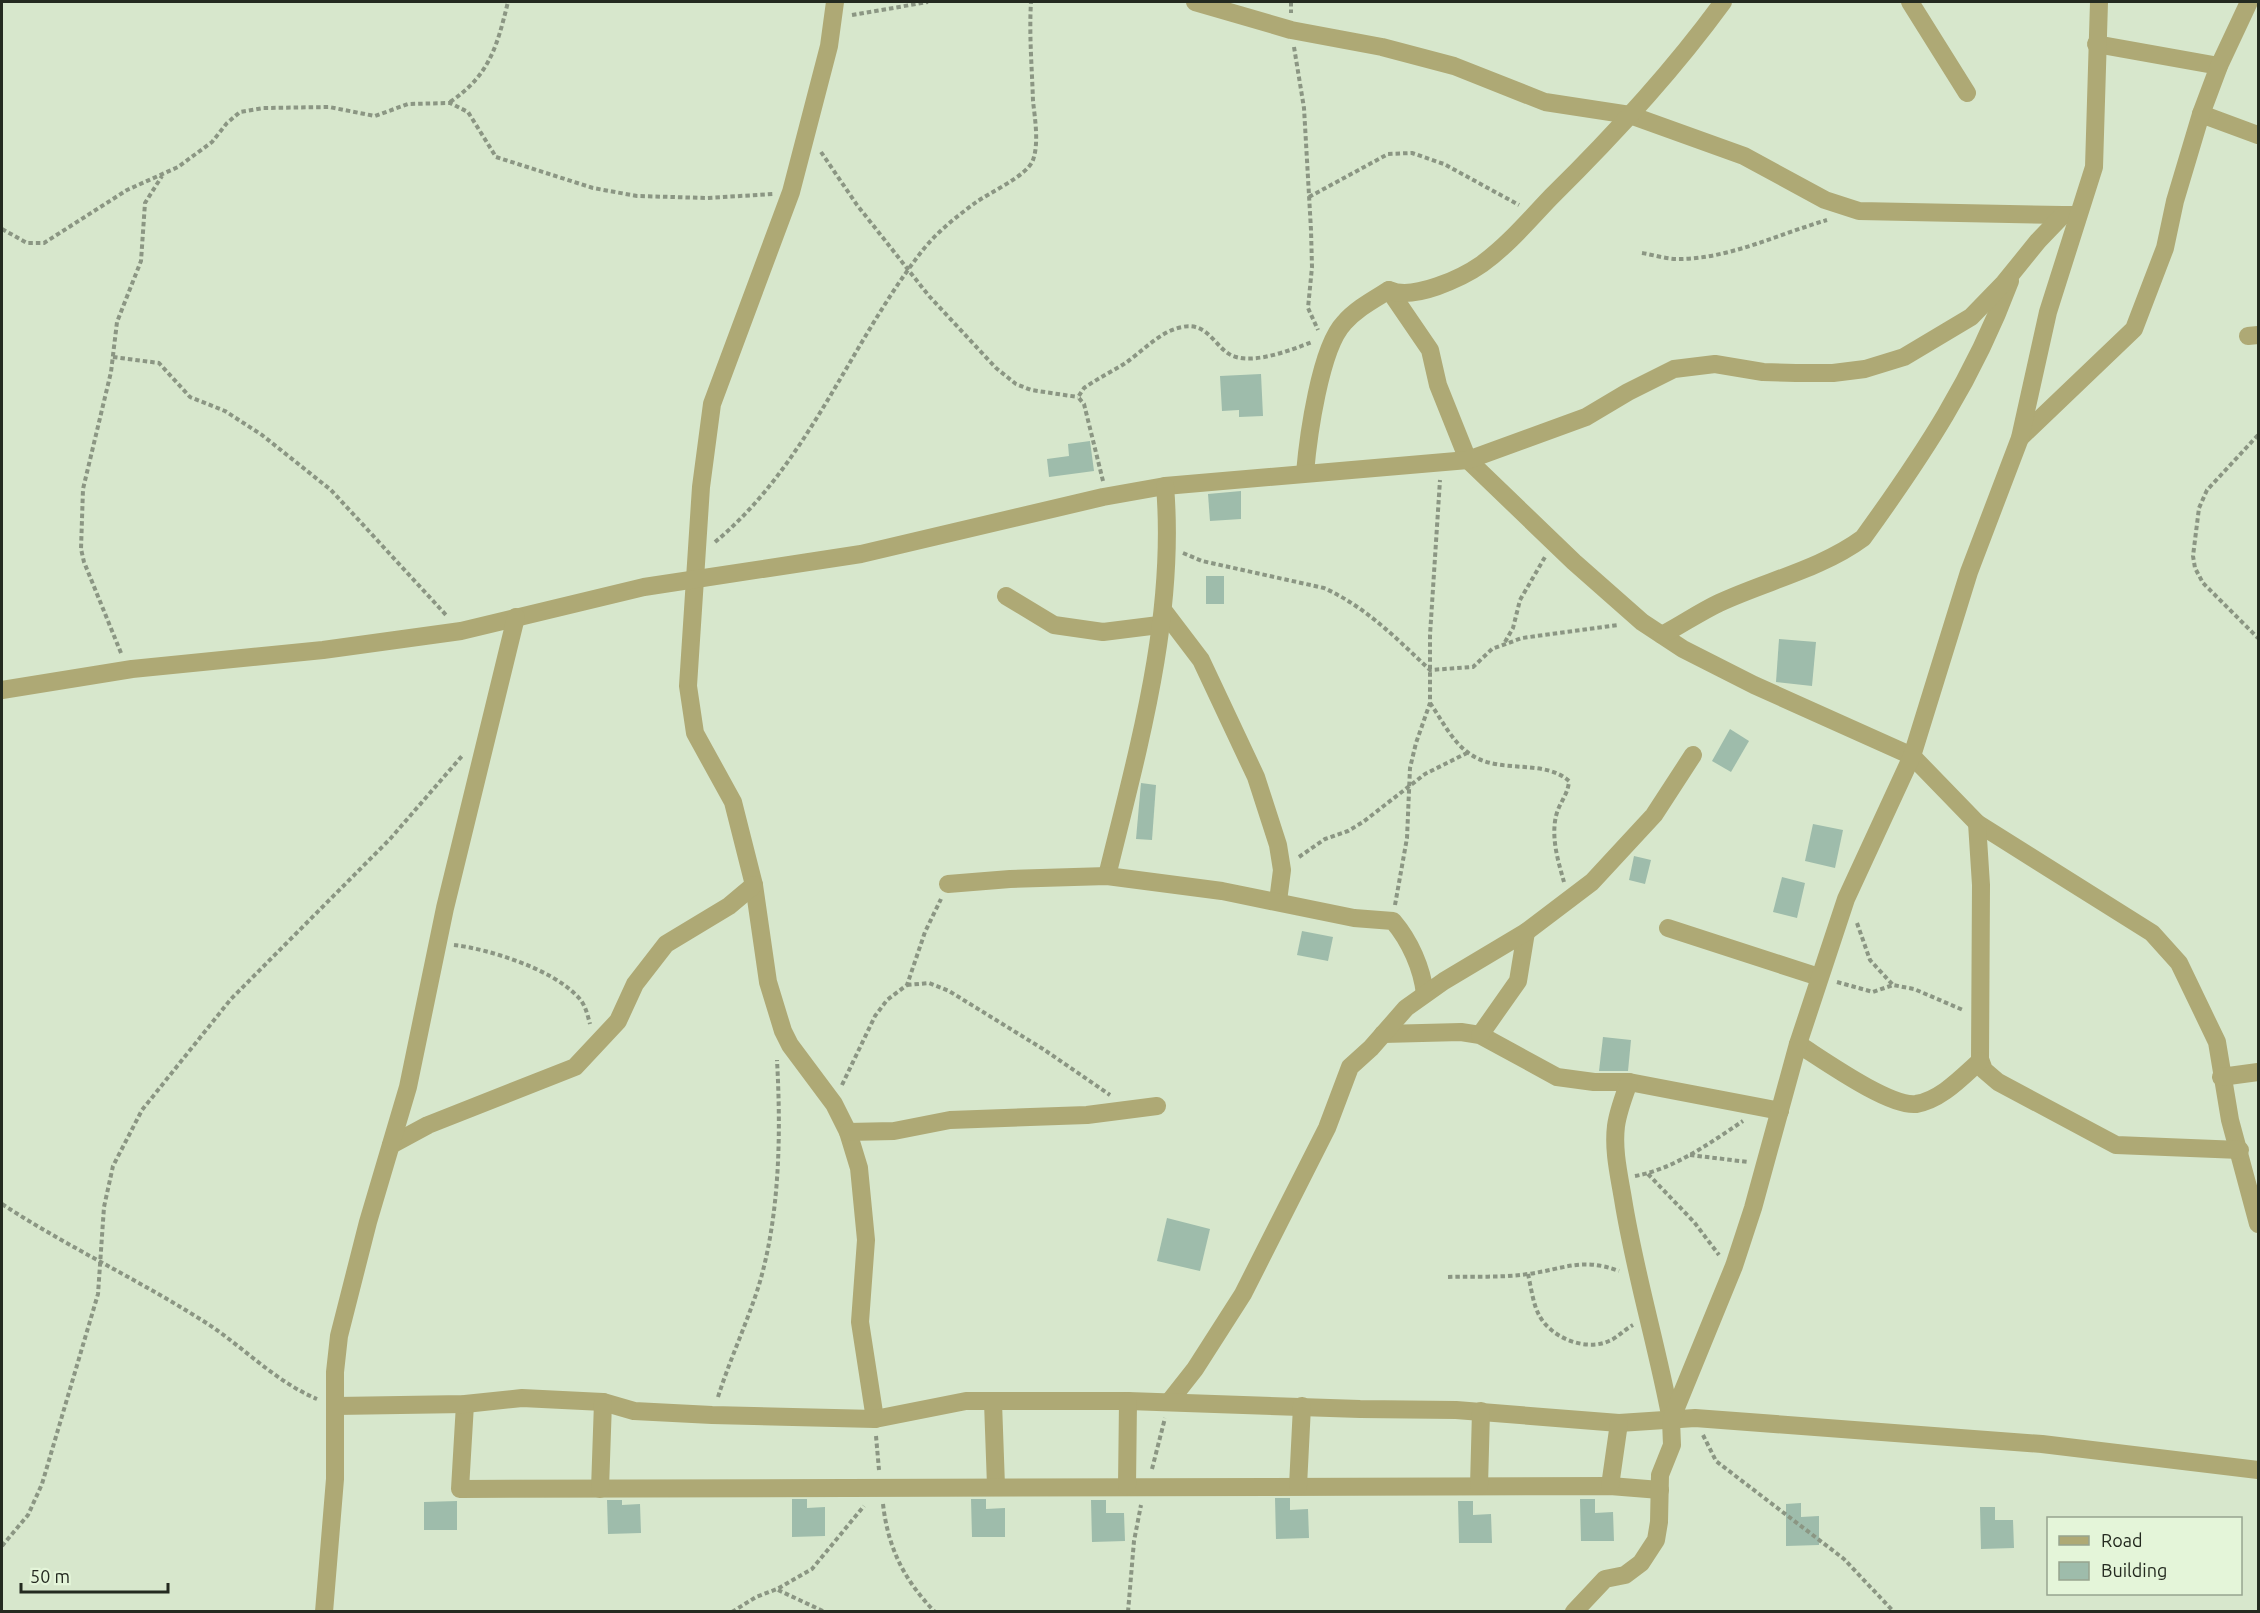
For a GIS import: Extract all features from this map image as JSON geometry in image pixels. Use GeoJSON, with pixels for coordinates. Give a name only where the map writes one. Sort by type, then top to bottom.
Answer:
{"type":"FeatureCollection","features":[{"type":"Feature","properties":{"kind":"street"},"geometry":{"type":"LineString","coordinates":[[1195,2],[1291,30],[1382,47],[1454,66],[1545,102],[1630,115],[1744,156],[1825,200],[1859,211],[2070,215]]}},
{"type":"Feature","properties":{"kind":"street"},"geometry":{"type":"LineString","coordinates":[[1389,291],[1396,294],[1457,280],[1505,246],[1630,115],[1688,49],[1723,2]]}},
{"type":"Feature","properties":{"kind":"street"},"geometry":{"type":"LineString","coordinates":[[1910,2],[1967,93]]}},
{"type":"Feature","properties":{"kind":"street"},"geometry":{"type":"LineString","coordinates":[[1671,1420],[1734,1266],[1765,1164],[1771,1109],[1798,1044],[1846,899],[1912,756],[1969,572],[2020,438],[2070,215],[2094,167],[2098,2]]}},
{"type":"Feature","properties":{"kind":"street"},"geometry":{"type":"LineString","coordinates":[[2020,438],[2134,329],[2165,248],[2175,201],[2201,114],[2219,66],[2249,2]]}},
{"type":"Feature","properties":{"kind":"street"},"geometry":{"type":"LineString","coordinates":[[834,10],[829,46],[791,192],[712,404],[704,453],[689,650],[690,711],[695,733],[733,802],[754,885],[768,982],[783,1031],[790,1045],[834,1104],[848,1132],[859,1168],[866,1240],[860,1322],[875,1419]]}},
{"type":"Feature","properties":{"kind":"street"},"geometry":{"type":"LineString","coordinates":[[2096,44],[2219,66]]}},
{"type":"Feature","properties":{"kind":"street"},"geometry":{"type":"LineString","coordinates":[[2201,114],[2259,135]]}},
{"type":"Feature","properties":{"kind":"street"},"geometry":{"type":"LineString","coordinates":[[2,690],[132,669],[323,650],[460,631],[644,587],[861,554],[1103,497],[1165,486],[1468,460],[1586,417],[1674,369],[1715,364],[1763,372],[1833,373],[1865,369],[1904,357],[1971,317],[2070,215]]}},
{"type":"Feature","properties":{"kind":"street"},"geometry":{"type":"LineString","coordinates":[[1662,635],[1718,603],[1825,559],[1849,548],[1863,538],[1935,436],[1996,319],[2013,272]]}},
{"type":"Feature","properties":{"kind":"street"},"geometry":{"type":"LineString","coordinates":[[1305,473],[1327,343],[1353,314],[1389,291]]}},
{"type":"Feature","properties":{"kind":"street"},"geometry":{"type":"LineString","coordinates":[[1389,291],[1430,350],[1438,385],[1468,460],[1549,539],[1642,622],[1754,685],[1912,756],[1977,823],[2152,933],[2179,963],[2217,1042],[2221,1077],[2230,1120],[2240,1149],[2259,1224]]}},
{"type":"Feature","properties":{"kind":"street"},"geometry":{"type":"LineString","coordinates":[[1107,876],[1142,731],[1161,617],[1169,547],[1165,486]]}},
{"type":"Feature","properties":{"kind":"street"},"geometry":{"type":"LineString","coordinates":[[1006,596],[1054,625],[1103,632],[1161,617]]}},
{"type":"Feature","properties":{"kind":"street"},"geometry":{"type":"LineString","coordinates":[[324,1611],[335,1479],[336,1372],[339,1336],[365,1232],[408,1087],[455,865],[516,617]]}},
{"type":"Feature","properties":{"kind":"street"},"geometry":{"type":"LineString","coordinates":[[1161,617],[1201,660],[1219,695],[1267,806],[1282,870],[1278,902]]}},
{"type":"Feature","properties":{"kind":"street"},"geometry":{"type":"LineString","coordinates":[[1169,1402],[1195,1369],[1243,1294],[1327,1128],[1350,1067],[1398,1016],[1425,994],[1526,932],[1592,882],[1635,839],[1654,815],[1693,754]]}},
{"type":"Feature","properties":{"kind":"street"},"geometry":{"type":"LineString","coordinates":[[1977,823],[1981,885],[1980,1061],[1989,1075],[2005,1087],[2116,1145],[2240,1149]]}},
{"type":"Feature","properties":{"kind":"street"},"geometry":{"type":"LineString","coordinates":[[948,884],[1010,879],[1107,876],[1198,888],[1346,916],[1393,921],[1408,944],[1423,975],[1425,994]]}},
{"type":"Feature","properties":{"kind":"street"},"geometry":{"type":"LineString","coordinates":[[391,1145],[428,1125],[556,1076],[576,1066],[618,1021],[635,984],[666,944],[721,911],[754,885]]}},
{"type":"Feature","properties":{"kind":"street"},"geometry":{"type":"LineString","coordinates":[[1668,928],[1819,977]]}},
{"type":"Feature","properties":{"kind":"street"},"geometry":{"type":"LineString","coordinates":[[1480,1035],[1518,981],[1526,932]]}},
{"type":"Feature","properties":{"kind":"street"},"geometry":{"type":"LineString","coordinates":[[1383,1034],[1461,1032],[1480,1035],[1557,1077],[1594,1082],[1629,1082],[1771,1109]]}},
{"type":"Feature","properties":{"kind":"street"},"geometry":{"type":"LineString","coordinates":[[1798,1044],[1890,1098],[1915,1104],[1942,1094],[1980,1061]]}},
{"type":"Feature","properties":{"kind":"street"},"geometry":{"type":"LineString","coordinates":[[2221,1077],[2259,1072]]}},
{"type":"Feature","properties":{"kind":"street"},"geometry":{"type":"LineString","coordinates":[[1574,1611],[1605,1579],[1625,1575],[1641,1563],[1656,1540],[1659,1522],[1660,1475],[1672,1445],[1671,1420],[1659,1357],[1646,1318],[1640,1279],[1631,1250],[1616,1150],[1616,1126],[1629,1082]]}},
{"type":"Feature","properties":{"kind":"street"},"geometry":{"type":"LineString","coordinates":[[848,1132],[894,1131],[950,1120],[1086,1115],[1157,1106]]}},
{"type":"Feature","properties":{"kind":"street"},"geometry":{"type":"LineString","coordinates":[[336,1407],[465,1404],[522,1398],[603,1402],[634,1411],[875,1419],[957,1403],[1128,1401],[1481,1411],[1619,1423],[1695,1418],[2042,1444],[2259,1470]]}},
{"type":"Feature","properties":{"kind":"street"},"geometry":{"type":"LineString","coordinates":[[1127,1486],[1128,1401]]}},
{"type":"Feature","properties":{"kind":"street"},"geometry":{"type":"LineString","coordinates":[[600,1489],[603,1402]]}},
{"type":"Feature","properties":{"kind":"street"},"geometry":{"type":"LineString","coordinates":[[993,1402],[996,1486]]}},
{"type":"Feature","properties":{"kind":"street"},"geometry":{"type":"LineString","coordinates":[[465,1404],[460,1489],[1148,1485],[1610,1486],[1659,1490]]}},
{"type":"Feature","properties":{"kind":"street"},"geometry":{"type":"LineString","coordinates":[[1298,1486],[1302,1406]]}},
{"type":"Feature","properties":{"kind":"street"},"geometry":{"type":"LineString","coordinates":[[1479,1486],[1481,1411]]}},
{"type":"Feature","properties":{"kind":"street"},"geometry":{"type":"LineString","coordinates":[[1610,1486],[1619,1423]]}},
{"type":"Feature","properties":{"kind":"path"},"geometry":{"type":"LineString","coordinates":[[450,103],[471,87],[481,75],[495,47],[508,2]]}},
{"type":"Feature","properties":{"kind":"path"},"geometry":{"type":"LineString","coordinates":[[834,10],[928,2]]}},
{"type":"Feature","properties":{"kind":"path"},"geometry":{"type":"LineString","coordinates":[[698,554],[731,529],[760,500],[835,389],[853,355],[908,269],[944,227],[1024,171],[1032,161],[1035,128],[1031,2]]}},
{"type":"Feature","properties":{"kind":"path"},"geometry":{"type":"LineString","coordinates":[[1078,397],[1084,388],[1158,338],[1182,327],[1204,331],[1228,353],[1242,358],[1327,343],[1308,308],[1312,267],[1304,108],[1291,30]]}},
{"type":"Feature","properties":{"kind":"path"},"geometry":{"type":"LineString","coordinates":[[2,229],[27,243],[44,243],[119,194],[163,175],[205,148],[233,116],[247,109],[329,107],[375,116],[408,104],[450,103],[468,112],[496,157],[593,188],[637,196],[707,198],[791,192]]}},
{"type":"Feature","properties":{"kind":"path"},"geometry":{"type":"LineString","coordinates":[[806,132],[929,296],[996,368],[1016,384],[1030,390],[1078,397],[1084,404],[1103,473],[1103,497]]}},
{"type":"Feature","properties":{"kind":"path"},"geometry":{"type":"LineString","coordinates":[[1309,197],[1388,154],[1412,153],[1444,164],[1536,212]]}},
{"type":"Feature","properties":{"kind":"path"},"geometry":{"type":"LineString","coordinates":[[132,669],[111,634],[81,549],[83,489],[113,357],[117,322],[141,261],[145,203],[163,175]]}},
{"type":"Feature","properties":{"kind":"path"},"geometry":{"type":"LineString","coordinates":[[1642,253],[1671,259],[1688,258],[1732,250],[1830,219]]}},
{"type":"Feature","properties":{"kind":"path"},"geometry":{"type":"LineString","coordinates":[[113,357],[159,363],[190,397],[225,411],[299,463],[353,512],[460,631]]}},
{"type":"Feature","properties":{"kind":"path"},"geometry":{"type":"LineString","coordinates":[[2259,435],[2207,490],[2199,508],[2193,556],[2203,583],[2259,638]]}},
{"type":"Feature","properties":{"kind":"path"},"geometry":{"type":"LineString","coordinates":[[1393,921],[1407,838],[1407,789],[1416,743],[1430,703],[1430,635],[1441,493],[1440,461]]}},
{"type":"Feature","properties":{"kind":"path"},"geometry":{"type":"LineString","coordinates":[[1505,642],[1513,628],[1520,600],[1545,557],[1549,539]]}},
{"type":"Feature","properties":{"kind":"path"},"geometry":{"type":"LineString","coordinates":[[1169,547],[1202,561],[1324,588],[1375,619],[1430,670],[1457,670],[1473,666],[1492,649],[1505,642],[1550,632],[1642,622]]}},
{"type":"Feature","properties":{"kind":"path"},"geometry":{"type":"LineString","coordinates":[[1430,703],[1451,736],[1467,753],[1480,760],[1505,767],[1549,769],[1559,772],[1569,781],[1569,792],[1556,815],[1555,848],[1568,900]]}},
{"type":"Feature","properties":{"kind":"path"},"geometry":{"type":"LineString","coordinates":[[2,1546],[28,1515],[42,1484],[98,1294],[104,1207],[113,1166],[142,1110],[231,999],[390,838],[467,750]]}},
{"type":"Feature","properties":{"kind":"path"},"geometry":{"type":"LineString","coordinates":[[1282,870],[1325,839],[1348,831],[1363,822],[1440,765],[1467,753]]}},
{"type":"Feature","properties":{"kind":"path"},"geometry":{"type":"LineString","coordinates":[[834,1104],[875,1016],[887,1000],[907,985],[926,932],[948,884]]}},
{"type":"Feature","properties":{"kind":"path"},"geometry":{"type":"LineString","coordinates":[[1846,899],[1863,935],[1870,960],[1893,985]]}},
{"type":"Feature","properties":{"kind":"path"},"geometry":{"type":"LineString","coordinates":[[439,943],[485,950],[562,984],[576,994],[585,1006],[591,1027],[591,1050]]}},
{"type":"Feature","properties":{"kind":"path"},"geometry":{"type":"LineString","coordinates":[[1819,977],[1873,992],[1893,985],[1914,989],[1938,1002],[1981,1015]]}},
{"type":"Feature","properties":{"kind":"path"},"geometry":{"type":"LineString","coordinates":[[907,985],[929,984],[949,991],[1043,1049],[1111,1095],[1137,1109]]}},
{"type":"Feature","properties":{"kind":"path"},"geometry":{"type":"LineString","coordinates":[[712,1415],[759,1286],[766,1254],[776,1183],[777,1052]]}},
{"type":"Feature","properties":{"kind":"path"},"geometry":{"type":"LineString","coordinates":[[1620,1178],[1648,1174],[1689,1155],[1771,1109]]}},
{"type":"Feature","properties":{"kind":"path"},"geometry":{"type":"LineString","coordinates":[[1689,1155],[1765,1164]]}},
{"type":"Feature","properties":{"kind":"path"},"geometry":{"type":"LineString","coordinates":[[1648,1174],[1694,1222],[1712,1248],[1734,1266]]}},
{"type":"Feature","properties":{"kind":"path"},"geometry":{"type":"LineString","coordinates":[[2,1204],[61,1242],[101,1262],[202,1320],[284,1381],[336,1407]]}},
{"type":"Feature","properties":{"kind":"path"},"geometry":{"type":"LineString","coordinates":[[1448,1277],[1528,1274],[1557,1266],[1592,1263],[1640,1279]]}},
{"type":"Feature","properties":{"kind":"path"},"geometry":{"type":"LineString","coordinates":[[1528,1274],[1539,1315],[1553,1334],[1578,1343],[1609,1342],[1646,1318]]}},
{"type":"Feature","properties":{"kind":"path"},"geometry":{"type":"LineString","coordinates":[[1128,1611],[1134,1541],[1169,1402]]}},
{"type":"Feature","properties":{"kind":"path"},"geometry":{"type":"LineString","coordinates":[[1695,1418],[1716,1461],[1844,1559],[1894,1611]]}},
{"type":"Feature","properties":{"kind":"path"},"geometry":{"type":"LineString","coordinates":[[875,1419],[880,1479]]}},
{"type":"Feature","properties":{"kind":"path"},"geometry":{"type":"LineString","coordinates":[[732,1611],[812,1569],[870,1500]]}},
{"type":"Feature","properties":{"kind":"path"},"geometry":{"type":"LineString","coordinates":[[882,1501],[886,1530],[900,1567],[907,1580],[934,1611]]}},
{"type":"Feature","properties":{"kind":"path"},"geometry":{"type":"LineString","coordinates":[[777,1589],[825,1611]]}},
{"type":"Feature","properties":{"kind":"building"},"geometry":{"type":"Polygon","coordinates":[[[1261,374],[1263,416],[1239,417],[1239,410],[1222,411],[1220,376],[1261,374]]]}},
{"type":"Feature","properties":{"kind":"building"},"geometry":{"type":"Polygon","coordinates":[[[1090,441],[1094,471],[1049,477],[1047,459],[1069,456],[1068,444],[1090,441]]]}},
{"type":"Feature","properties":{"kind":"building"},"geometry":{"type":"Polygon","coordinates":[[[1241,491],[1241,519],[1210,521],[1208,494],[1241,491]]]}},
{"type":"Feature","properties":{"kind":"building"},"geometry":{"type":"Polygon","coordinates":[[[1206,576],[1224,576],[1224,604],[1206,604],[1206,576]]]}},
{"type":"Feature","properties":{"kind":"building"},"geometry":{"type":"Polygon","coordinates":[[[1779,639],[1816,642],[1812,686],[1776,682],[1779,639]]]}},
{"type":"Feature","properties":{"kind":"building"},"geometry":{"type":"Polygon","coordinates":[[[1730,729],[1749,741],[1731,772],[1712,761],[1730,729]]]}},
{"type":"Feature","properties":{"kind":"building"},"geometry":{"type":"Polygon","coordinates":[[[1141,783],[1156,785],[1152,840],[1136,839],[1141,783]]]}},
{"type":"Feature","properties":{"kind":"building"},"geometry":{"type":"Polygon","coordinates":[[[1813,824],[1843,830],[1835,868],[1805,861],[1813,824]]]}},
{"type":"Feature","properties":{"kind":"building"},"geometry":{"type":"Polygon","coordinates":[[[1634,856],[1651,860],[1645,884],[1629,880],[1634,856]]]}},
{"type":"Feature","properties":{"kind":"building"},"geometry":{"type":"Polygon","coordinates":[[[1782,877],[1805,883],[1797,918],[1773,912],[1782,877]]]}},
{"type":"Feature","properties":{"kind":"building"},"geometry":{"type":"Polygon","coordinates":[[[1302,931],[1333,937],[1328,961],[1297,955],[1302,931]]]}},
{"type":"Feature","properties":{"kind":"building"},"geometry":{"type":"Polygon","coordinates":[[[1603,1037],[1631,1040],[1628,1071],[1599,1071],[1603,1037]]]}},
{"type":"Feature","properties":{"kind":"building"},"geometry":{"type":"Polygon","coordinates":[[[1167,1218],[1210,1229],[1200,1271],[1157,1261],[1167,1218]]]}},
{"type":"Feature","properties":{"kind":"building"},"geometry":{"type":"Polygon","coordinates":[[[1275,1498],[1290,1498],[1290,1510],[1308,1509],[1309,1538],[1276,1539],[1275,1498]]]}},
{"type":"Feature","properties":{"kind":"building"},"geometry":{"type":"Polygon","coordinates":[[[792,1499],[807,1499],[807,1508],[825,1507],[825,1536],[792,1537],[792,1499]]]}},
{"type":"Feature","properties":{"kind":"building"},"geometry":{"type":"Polygon","coordinates":[[[971,1499],[986,1499],[986,1509],[1005,1508],[1005,1537],[972,1537],[971,1499]]]}},
{"type":"Feature","properties":{"kind":"building"},"geometry":{"type":"Polygon","coordinates":[[[1580,1499],[1595,1499],[1595,1513],[1613,1512],[1614,1541],[1581,1541],[1580,1499]]]}},
{"type":"Feature","properties":{"kind":"building"},"geometry":{"type":"Polygon","coordinates":[[[607,1500],[622,1500],[622,1505],[640,1504],[641,1533],[608,1534],[607,1500]]]}},
{"type":"Feature","properties":{"kind":"building"},"geometry":{"type":"Polygon","coordinates":[[[1091,1500],[1106,1500],[1106,1513],[1124,1513],[1125,1541],[1092,1542],[1091,1500]]]}},
{"type":"Feature","properties":{"kind":"building"},"geometry":{"type":"Polygon","coordinates":[[[457,1501],[457,1530],[424,1530],[424,1502],[457,1501]]]}},
{"type":"Feature","properties":{"kind":"building"},"geometry":{"type":"Polygon","coordinates":[[[1458,1501],[1473,1501],[1473,1515],[1491,1514],[1492,1543],[1459,1543],[1458,1501]]]}},
{"type":"Feature","properties":{"kind":"building"},"geometry":{"type":"Polygon","coordinates":[[[1801,1503],[1801,1517],[1819,1516],[1819,1545],[1786,1546],[1786,1504],[1801,1503]]]}},
{"type":"Feature","properties":{"kind":"building"},"geometry":{"type":"Polygon","coordinates":[[[1980,1507],[1995,1507],[1995,1520],[2013,1520],[2014,1548],[1981,1549],[1980,1507]]]}}]}
